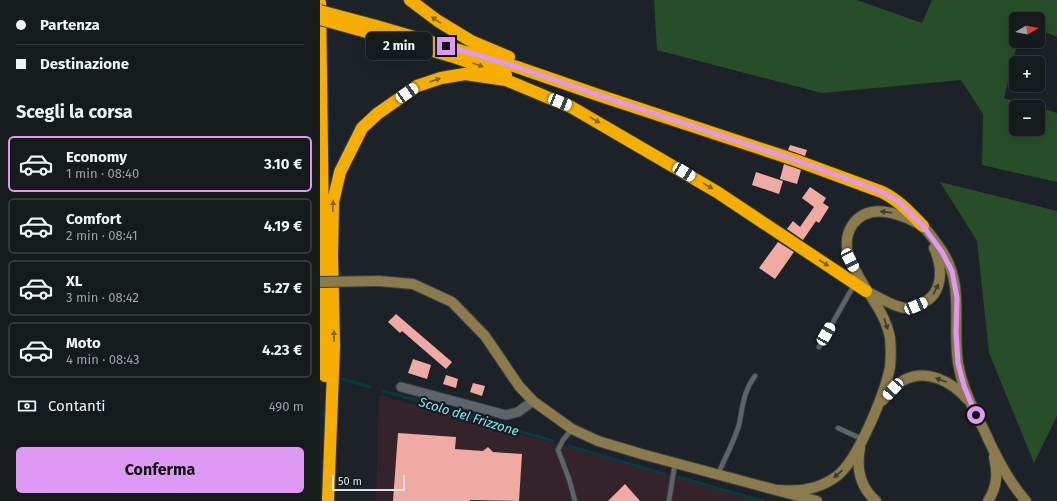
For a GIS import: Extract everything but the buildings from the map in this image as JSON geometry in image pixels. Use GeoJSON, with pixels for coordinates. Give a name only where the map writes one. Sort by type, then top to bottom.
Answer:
{"type":"FeatureCollection","features":[{"type":"Feature","properties":{"kind":"highway"},"geometry":{"type":"LineString","coordinates":[[410,0],[438,22],[471,41],[598,95]]}},
{"type":"Feature","properties":{"kind":"highway"},"geometry":{"type":"LineString","coordinates":[[320,3],[327,501]]}},
{"type":"Feature","properties":{"kind":"highway"},"geometry":{"type":"LineString","coordinates":[[320,11],[522,81],[573,108],[717,192],[866,291]]}},
{"type":"Feature","properties":{"kind":"highway"},"geometry":{"type":"LineString","coordinates":[[320,20],[375,30],[495,60],[795,160],[882,192],[898,201],[925,229]]}},
{"type":"Feature","properties":{"kind":"highway"},"geometry":{"type":"LineString","coordinates":[[327,501],[334,346],[332,255],[333,202],[340,172],[362,128],[377,114],[417,86],[441,78],[465,74],[506,80],[573,108]]}},
{"type":"Feature","properties":{"kind":"main road"},"geometry":{"type":"LineString","coordinates":[[779,490],[801,491],[827,482],[837,476],[862,441],[878,405],[890,368],[890,340],[882,314],[866,291],[850,260],[847,246],[850,230],[857,220],[862,215],[879,211],[896,214],[925,229],[942,252],[952,271],[957,298],[956,337],[960,375],[971,404],[992,448],[1011,481],[1026,501]]}},
{"type":"Feature","properties":{"kind":"main road"},"geometry":{"type":"LineString","coordinates":[[866,291],[889,303],[905,308],[926,302],[931,297],[939,284],[941,270],[938,255],[925,229]]}},
{"type":"Feature","properties":{"kind":"main road"},"geometry":{"type":"LineString","coordinates":[[320,282],[379,281],[413,284],[452,302],[485,336],[519,386],[533,401],[572,428],[598,441],[817,501]]}},
{"type":"Feature","properties":{"kind":"main road"},"geometry":{"type":"LineString","coordinates":[[878,405],[899,384],[909,378],[920,376],[937,378],[947,382],[960,392],[971,404]]}},
{"type":"Feature","properties":{"kind":"main road"},"geometry":{"type":"LineString","coordinates":[[862,441],[858,461],[860,479],[866,491],[876,501]]}},
{"type":"Feature","properties":{"kind":"main road"},"geometry":{"type":"LineString","coordinates":[[988,501],[996,482],[997,469],[992,448]]}},
{"type":"Feature","properties":{"kind":"street"},"geometry":{"type":"LineString","coordinates":[[401,387],[506,414],[518,412],[533,401]]}},
{"type":"Feature","properties":{"kind":"lane"},"geometry":{"type":"LineString","coordinates":[[819,347],[855,283]]}},
{"type":"Feature","properties":{"kind":"lane"},"geometry":{"type":"LineString","coordinates":[[718,474],[738,426],[743,399],[748,384],[755,376]]}},
{"type":"Feature","properties":{"kind":"lane"},"geometry":{"type":"LineString","coordinates":[[572,428],[558,450],[569,479],[575,501]]}},
{"type":"Feature","properties":{"kind":"lane"},"geometry":{"type":"LineString","coordinates":[[838,428],[862,441]]}},
{"type":"Feature","properties":{"kind":"lane"},"geometry":{"type":"LineString","coordinates":[[669,501],[675,463]]}},
{"type":"Feature","properties":{"kind":"shaded area"},"geometry":{"type":"Polygon","coordinates":[[[379,395],[763,501],[376,501],[379,395]]]}},
{"type":"Feature","properties":{"kind":"green space"},"geometry":{"type":"Polygon","coordinates":[[[654,0],[857,0],[922,23],[932,0],[1057,0],[1057,37],[1045,32],[1045,12],[1009,12],[1009,48],[1016,48],[1014,56],[1009,56],[1009,78],[1004,98],[1011,100],[1009,100],[1009,136],[1045,136],[1045,109],[1057,113],[1057,182],[982,165],[983,114],[961,80],[822,93],[657,50],[654,0]]]}},
{"type":"Feature","properties":{"kind":"green space"},"geometry":{"type":"Polygon","coordinates":[[[940,182],[1057,211],[1057,416],[1034,463],[989,353],[977,241],[940,182]]]}},
{"type":"Feature","properties":{"kind":"waterway"},"geometry":{"type":"LineString","coordinates":[[343,379],[370,387]]}},
{"type":"Feature","properties":{"kind":"waterway","name":"Scolo del Frizzone"},"geometry":{"type":"LineString","coordinates":[[384,391],[553,441]]}},
{"type":"Feature","properties":{"kind":"waterway","name":"Scolo del Frizzone"},"geometry":{"type":"LineString","coordinates":[[569,446],[665,474]]}},
{"type":"Feature","properties":{"kind":"waterway","name":"Scolo del Frizzone"},"geometry":{"type":"LineString","coordinates":[[678,477],[763,501]]}},
{"type":"Feature","properties":{"kind":"route"},"geometry":{"type":"LineString","coordinates":[[446,46],[517,67],[795,160],[882,192],[898,201],[923,226],[948,261],[952,271],[957,298],[956,342],[960,375],[976,415]]}}]}
